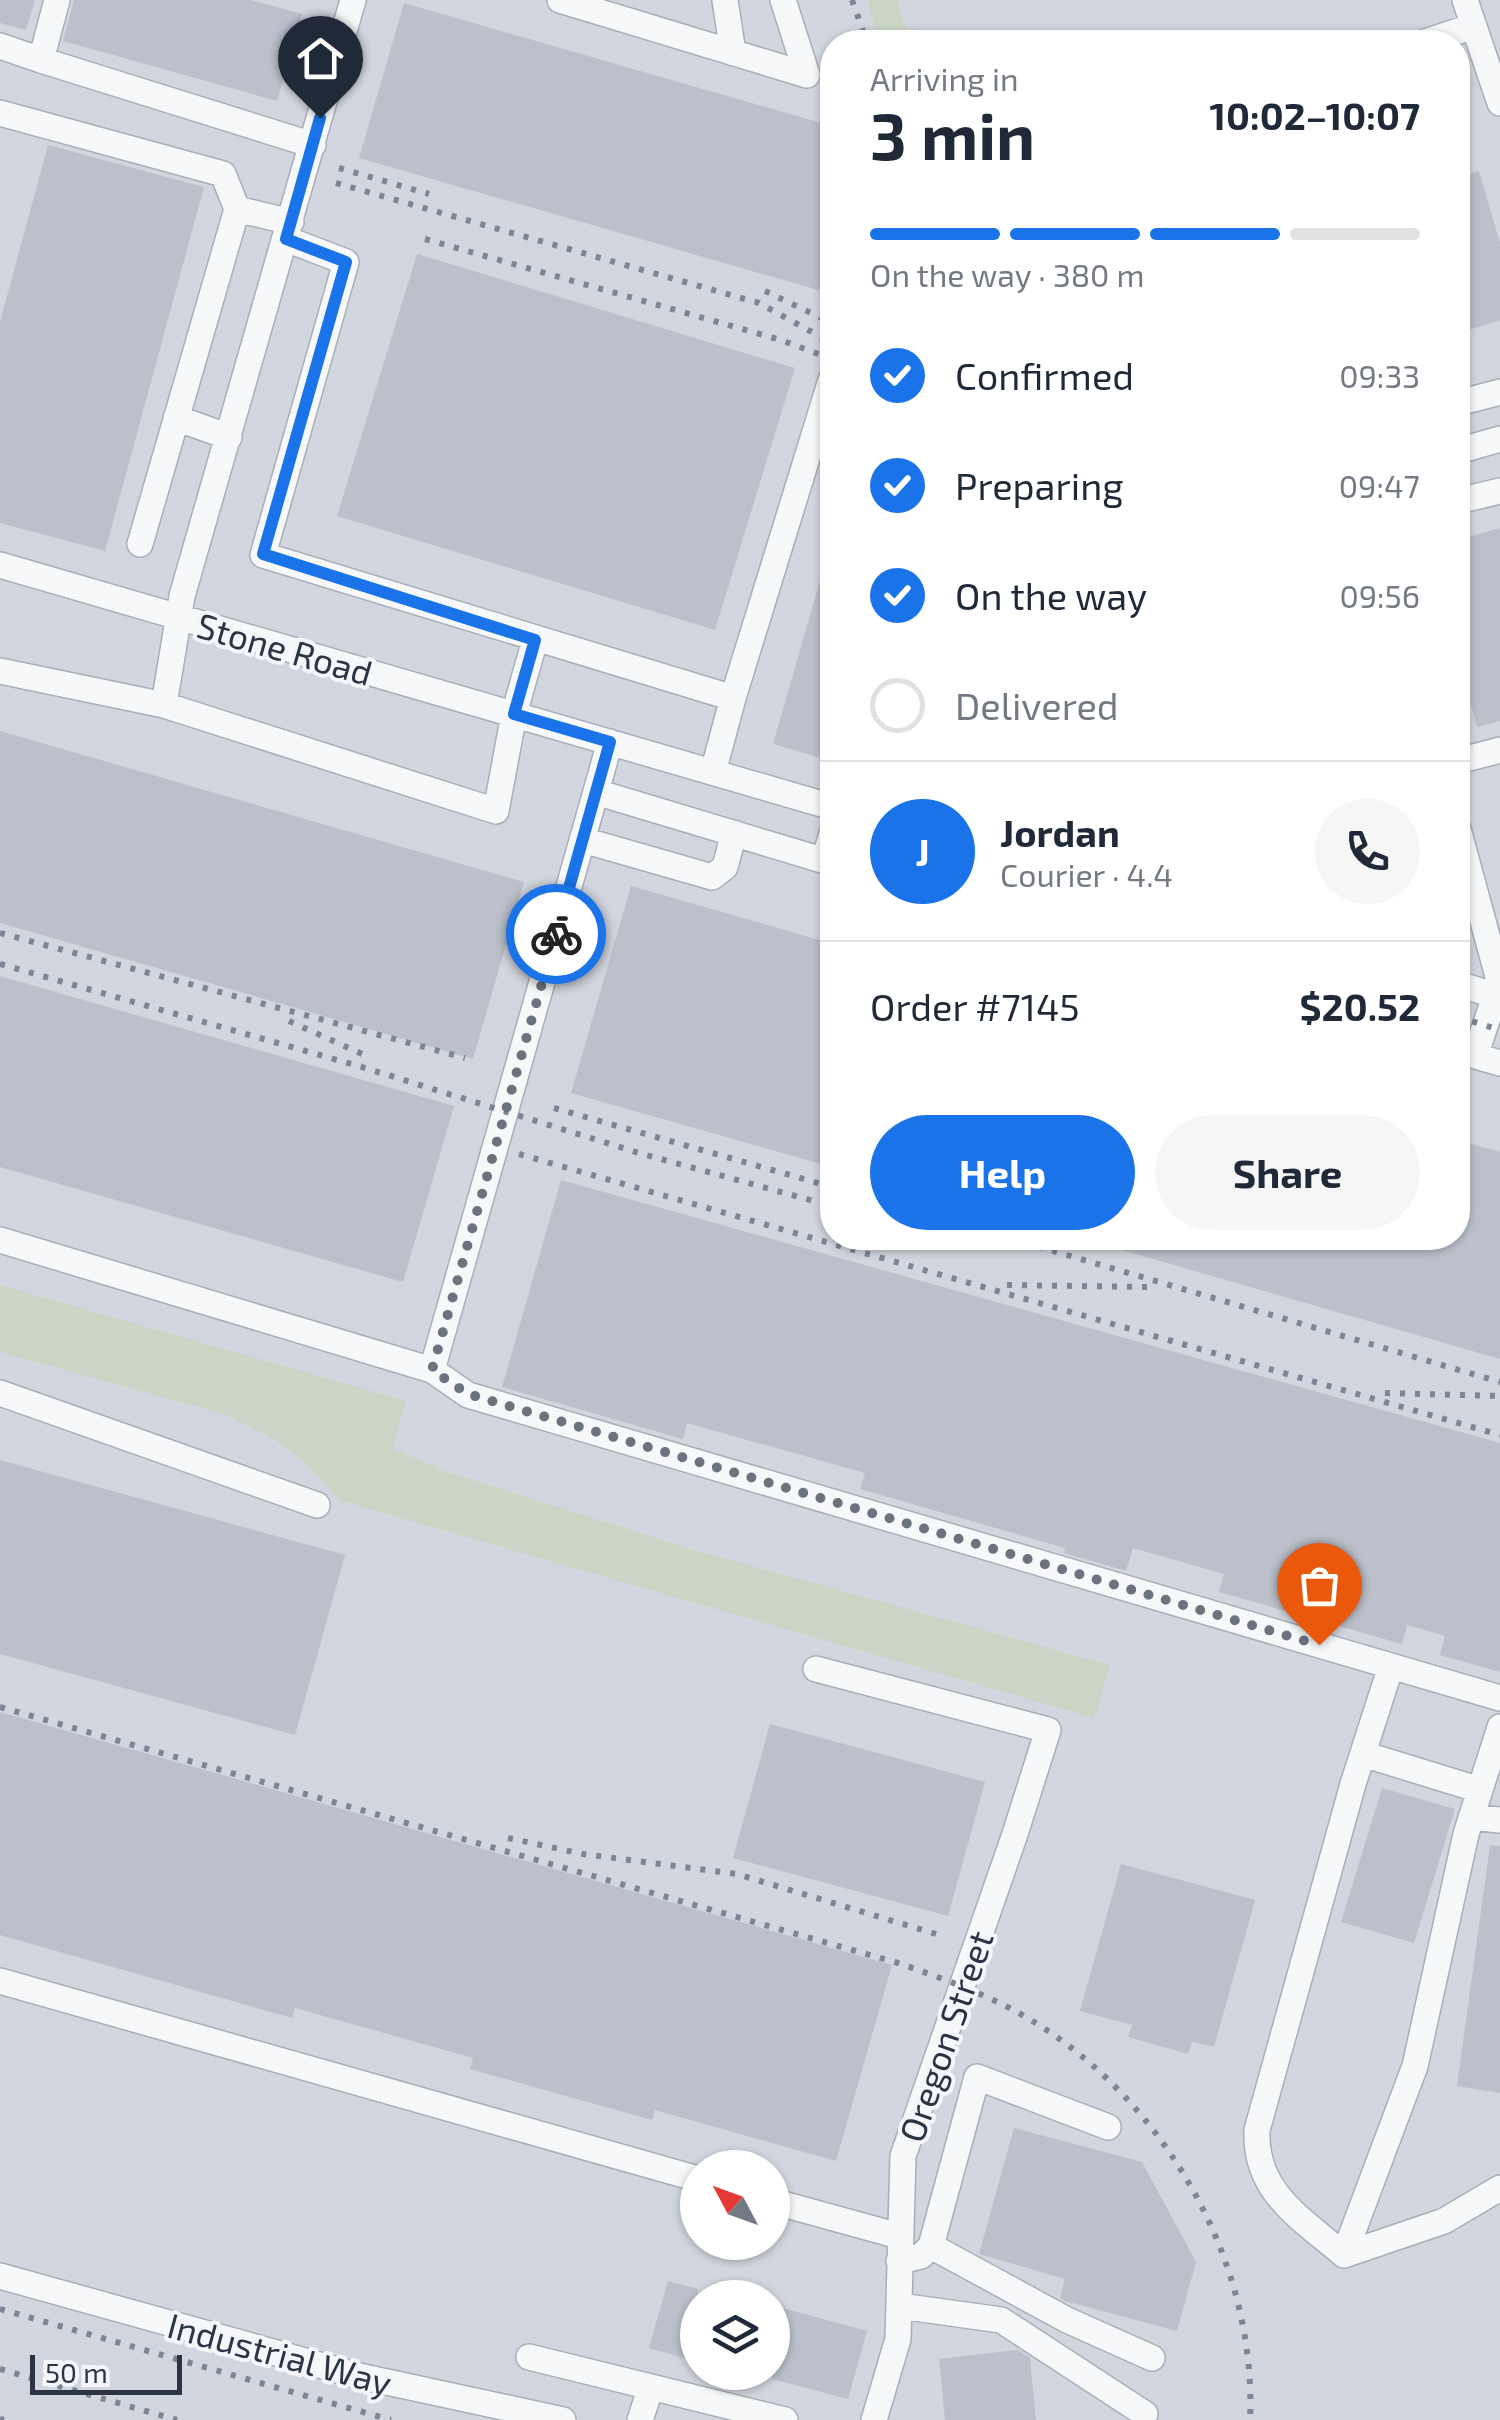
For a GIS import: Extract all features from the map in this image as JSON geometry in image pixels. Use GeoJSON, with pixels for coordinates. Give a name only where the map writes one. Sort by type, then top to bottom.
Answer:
{"type":"FeatureCollection","features":[{"type":"Feature","properties":{"kind":"street"},"geometry":{"type":"LineString","coordinates":[[41,60],[57,0]]}},
{"type":"Feature","properties":{"kind":"street","name":"Stone Road"},"geometry":{"type":"LineString","coordinates":[[353,0],[182,596],[181,618],[820,803]]}},
{"type":"Feature","properties":{"kind":"street"},"geometry":{"type":"LineString","coordinates":[[560,0],[806,76],[784,0]]}},
{"type":"Feature","properties":{"kind":"street"},"geometry":{"type":"LineString","coordinates":[[725,0],[732,52]]}},
{"type":"Feature","properties":{"kind":"street"},"geometry":{"type":"LineString","coordinates":[[1465,0],[1500,103]]}},
{"type":"Feature","properties":{"kind":"street"},"geometry":{"type":"LineString","coordinates":[[1462,30],[1474,26]]}},
{"type":"Feature","properties":{"kind":"street"},"geometry":{"type":"LineString","coordinates":[[0,46],[313,145]]}},
{"type":"Feature","properties":{"kind":"street"},"geometry":{"type":"LineString","coordinates":[[0,113],[223,174],[237,209],[140,544]]}},
{"type":"Feature","properties":{"kind":"street"},"geometry":{"type":"LineString","coordinates":[[237,209],[288,230],[346,262],[263,554],[732,698]]}},
{"type":"Feature","properties":{"kind":"street"},"geometry":{"type":"LineString","coordinates":[[1470,400],[1500,392]]}},
{"type":"Feature","properties":{"kind":"street"},"geometry":{"type":"LineString","coordinates":[[713,772],[732,698],[820,415]]}},
{"type":"Feature","properties":{"kind":"street"},"geometry":{"type":"LineString","coordinates":[[176,418],[229,436]]}},
{"type":"Feature","properties":{"kind":"street"},"geometry":{"type":"LineString","coordinates":[[1470,447],[1500,439]]}},
{"type":"Feature","properties":{"kind":"street"},"geometry":{"type":"LineString","coordinates":[[1470,498],[1500,491]]}},
{"type":"Feature","properties":{"kind":"street"},"geometry":{"type":"LineString","coordinates":[[0,565],[181,618],[164,706]]}},
{"type":"Feature","properties":{"kind":"street"},"geometry":{"type":"LineString","coordinates":[[0,671],[164,706],[496,811],[514,714],[535,640]]}},
{"type":"Feature","properties":{"kind":"street"},"geometry":{"type":"LineString","coordinates":[[440,1377],[610,742]]}},
{"type":"Feature","properties":{"kind":"street"},"geometry":{"type":"LineString","coordinates":[[1470,758],[1500,750]]}},
{"type":"Feature","properties":{"kind":"street"},"geometry":{"type":"LineString","coordinates":[[596,792],[820,860]]}},
{"type":"Feature","properties":{"kind":"street"},"geometry":{"type":"LineString","coordinates":[[583,840],[712,878],[725,866],[734,833]]}},
{"type":"Feature","properties":{"kind":"street"},"geometry":{"type":"LineString","coordinates":[[1470,877],[1498,992],[1478,1057]]}},
{"type":"Feature","properties":{"kind":"street"},"geometry":{"type":"LineString","coordinates":[[1470,986],[1498,992]]}},
{"type":"Feature","properties":{"kind":"street"},"geometry":{"type":"LineString","coordinates":[[0,1240],[440,1377],[468,1394],[1500,1698]]}},
{"type":"Feature","properties":{"kind":"street"},"geometry":{"type":"LineString","coordinates":[[0,1393],[316,1505]]}},
{"type":"Feature","properties":{"kind":"street"},"geometry":{"type":"LineString","coordinates":[[1344,2255],[1273,2190],[1261,2170],[1257,2141],[1263,2106],[1391,1666]]}},
{"type":"Feature","properties":{"kind":"street","name":"Oregon Street"},"geometry":{"type":"LineString","coordinates":[[816,1669],[1048,1730],[903,2156],[900,2306],[894,2352],[874,2420]]}},
{"type":"Feature","properties":{"kind":"street"},"geometry":{"type":"LineString","coordinates":[[1344,2255],[1415,2066],[1471,1817],[1500,1726]]}},
{"type":"Feature","properties":{"kind":"street"},"geometry":{"type":"LineString","coordinates":[[1363,1754],[1480,1790]]}},
{"type":"Feature","properties":{"kind":"street"},"geometry":{"type":"LineString","coordinates":[[1471,1817],[1500,1820]]}},
{"type":"Feature","properties":{"kind":"street"},"geometry":{"type":"LineString","coordinates":[[0,1981],[680,2174]]}},
{"type":"Feature","properties":{"kind":"street"},"geometry":{"type":"LineString","coordinates":[[934,2065],[1108,2127]]}},
{"type":"Feature","properties":{"kind":"street"},"geometry":{"type":"LineString","coordinates":[[790,2207],[920,2256],[931,2246],[977,2078]]}},
{"type":"Feature","properties":{"kind":"street"},"geometry":{"type":"LineString","coordinates":[[1344,2255],[1444,2221],[1500,2188]]}},
{"type":"Feature","properties":{"kind":"street"},"geometry":{"type":"LineString","coordinates":[[931,2246],[1067,2320],[1152,2358]]}},
{"type":"Feature","properties":{"kind":"street","name":"Industrial Way"},"geometry":{"type":"LineString","coordinates":[[0,2276],[359,2376],[563,2420]]}},
{"type":"Feature","properties":{"kind":"street"},"geometry":{"type":"LineString","coordinates":[[900,2306],[1002,2320],[1145,2414]]}},
{"type":"Feature","properties":{"kind":"street"},"geometry":{"type":"LineString","coordinates":[[529,2358],[784,2420]]}},
{"type":"Feature","properties":{"kind":"street"},"geometry":{"type":"LineString","coordinates":[[640,2420],[651,2387]]}},
{"type":"Feature","properties":{"kind":"shaded area"},"geometry":{"type":"Polygon","coordinates":[[[0,0],[1500,0],[1500,2420],[0,2420],[0,0]]]}},
{"type":"Feature","properties":{"kind":"green space"},"geometry":{"type":"Polygon","coordinates":[[[868,0],[897,0],[906,30],[876,30],[868,0]]]}},
{"type":"Feature","properties":{"kind":"green space"},"geometry":{"type":"Polygon","coordinates":[[[0,1285],[406,1401],[392,1448],[444,1471],[694,1550],[1110,1665],[1094,1718],[342,1501],[300,1458],[276,1440],[227,1415],[0,1352],[0,1285]]]}},
{"type":"Feature","properties":{"kind":"building"},"geometry":{"type":"Polygon","coordinates":[[[0,0],[35,0],[26,30],[0,23],[0,0]]]}},
{"type":"Feature","properties":{"kind":"building"},"geometry":{"type":"Polygon","coordinates":[[[74,0],[251,0],[302,14],[277,101],[63,41],[74,0]]]}},
{"type":"Feature","properties":{"kind":"building"},"geometry":{"type":"Polygon","coordinates":[[[404,3],[820,123],[820,291],[359,158],[404,3]]]}},
{"type":"Feature","properties":{"kind":"building"},"geometry":{"type":"Polygon","coordinates":[[[48,145],[204,187],[105,551],[0,523],[0,322],[48,145]]]}},
{"type":"Feature","properties":{"kind":"building"},"geometry":{"type":"Polygon","coordinates":[[[1479,171],[1500,243],[1500,320],[1470,329],[1470,174],[1479,171]]]}},
{"type":"Feature","properties":{"kind":"building"},"geometry":{"type":"Polygon","coordinates":[[[417,254],[795,368],[715,630],[337,516],[417,254]]]}},
{"type":"Feature","properties":{"kind":"building"},"geometry":{"type":"Polygon","coordinates":[[[1500,528],[1500,721],[1477,727],[1470,701],[1470,537],[1500,528]]]}},
{"type":"Feature","properties":{"kind":"building"},"geometry":{"type":"Polygon","coordinates":[[[820,581],[820,758],[773,744],[820,581]]]}},
{"type":"Feature","properties":{"kind":"building"},"geometry":{"type":"Polygon","coordinates":[[[0,731],[524,882],[473,1059],[0,923],[0,731]]]}},
{"type":"Feature","properties":{"kind":"building"},"geometry":{"type":"Polygon","coordinates":[[[631,886],[820,940],[820,1164],[571,1093],[631,886]]]}},
{"type":"Feature","properties":{"kind":"building"},"geometry":{"type":"Polygon","coordinates":[[[0,976],[454,1106],[403,1282],[0,1167],[0,976]]]}},
{"type":"Feature","properties":{"kind":"building"},"geometry":{"type":"Polygon","coordinates":[[[1470,1143],[1500,1152],[1500,1359],[1122,1250],[1470,1250],[1470,1143]]]}},
{"type":"Feature","properties":{"kind":"building"},"geometry":{"type":"Polygon","coordinates":[[[561,1180],[1500,1443],[1500,1672],[1440,1655],[1445,1636],[1407,1625],[1402,1644],[1219,1592],[1224,1574],[1133,1548],[1126,1571],[1064,1553],[1065,1548],[860,1489],[865,1473],[687,1423],[683,1439],[502,1387],[561,1180]]]}},
{"type":"Feature","properties":{"kind":"building"},"geometry":{"type":"Polygon","coordinates":[[[0,1460],[345,1555],[295,1735],[0,1654],[0,1460]]]}},
{"type":"Feature","properties":{"kind":"building"},"geometry":{"type":"Polygon","coordinates":[[[0,1712],[892,1965],[836,2161],[655,2110],[652,2120],[470,2069],[473,2058],[295,2008],[292,2018],[0,1935],[0,1712]]]}},
{"type":"Feature","properties":{"kind":"building"},"geometry":{"type":"Polygon","coordinates":[[[770,1724],[985,1782],[948,1916],[733,1858],[770,1724]]]}},
{"type":"Feature","properties":{"kind":"building"},"geometry":{"type":"Polygon","coordinates":[[[1382,1788],[1455,1809],[1414,1943],[1341,1922],[1382,1788]]]}},
{"type":"Feature","properties":{"kind":"building"},"geometry":{"type":"Polygon","coordinates":[[[1490,1845],[1500,1846],[1500,2093],[1457,2086],[1490,1845]]]}},
{"type":"Feature","properties":{"kind":"building"},"geometry":{"type":"Polygon","coordinates":[[[1121,1864],[1255,1900],[1214,2047],[1192,2042],[1188,2054],[1128,2037],[1132,2025],[1080,2011],[1121,1864]]]}},
{"type":"Feature","properties":{"kind":"building"},"geometry":{"type":"Polygon","coordinates":[[[1014,2128],[1142,2162],[1196,2262],[1177,2331],[1065,2301],[1060,2298],[1065,2279],[979,2254],[1014,2128]]]}},
{"type":"Feature","properties":{"kind":"building"},"geometry":{"type":"Polygon","coordinates":[[[668,2281],[680,2284],[680,2357],[649,2348],[668,2281]]]}},
{"type":"Feature","properties":{"kind":"building"},"geometry":{"type":"Polygon","coordinates":[[[790,2310],[867,2331],[848,2399],[790,2384],[790,2310]]]}},
{"type":"Feature","properties":{"kind":"building"},"geometry":{"type":"Polygon","coordinates":[[[1017,2350],[1030,2358],[1036,2420],[945,2420],[939,2359],[1017,2350]]]}},
{"type":"Feature","properties":{"kind":"railway"},"geometry":{"type":"LineString","coordinates":[[852,0],[863,30]]}},
{"type":"Feature","properties":{"kind":"railway"},"geometry":{"type":"LineString","coordinates":[[339,168],[429,194]]}},
{"type":"Feature","properties":{"kind":"railway"},"geometry":{"type":"LineString","coordinates":[[336,183],[759,303],[820,336]]}},
{"type":"Feature","properties":{"kind":"railway"},"geometry":{"type":"LineString","coordinates":[[425,239],[820,355]]}},
{"type":"Feature","properties":{"kind":"railway"},"geometry":{"type":"LineString","coordinates":[[765,291],[820,317]]}},
{"type":"Feature","properties":{"kind":"railway"},"geometry":{"type":"LineString","coordinates":[[0,933],[465,1058]]}},
{"type":"Feature","properties":{"kind":"railway"},"geometry":{"type":"LineString","coordinates":[[0,964],[820,1203]]}},
{"type":"Feature","properties":{"kind":"railway"},"geometry":{"type":"LineString","coordinates":[[289,1021],[371,1058]]}},
{"type":"Feature","properties":{"kind":"railway"},"geometry":{"type":"LineString","coordinates":[[1470,1021],[1500,1030]]}},
{"type":"Feature","properties":{"kind":"railway"},"geometry":{"type":"LineString","coordinates":[[554,1108],[820,1184]]}},
{"type":"Feature","properties":{"kind":"railway"},"geometry":{"type":"LineString","coordinates":[[519,1154],[820,1240]]}},
{"type":"Feature","properties":{"kind":"railway"},"geometry":{"type":"LineString","coordinates":[[854,1250],[1500,1435]]}},
{"type":"Feature","properties":{"kind":"railway"},"geometry":{"type":"LineString","coordinates":[[1050,1250],[1500,1382]]}},
{"type":"Feature","properties":{"kind":"railway"},"geometry":{"type":"LineString","coordinates":[[1007,1285],[1147,1287]]}},
{"type":"Feature","properties":{"kind":"railway"},"geometry":{"type":"LineString","coordinates":[[1385,1393],[1500,1396]]}},
{"type":"Feature","properties":{"kind":"railway"},"geometry":{"type":"LineString","coordinates":[[0,1707],[898,1963],[1022,2015],[1086,2059],[1128,2100],[1165,2146],[1196,2196],[1221,2249],[1238,2305],[1248,2362],[1250,2420]]}},
{"type":"Feature","properties":{"kind":"railway"},"geometry":{"type":"LineString","coordinates":[[508,1838],[583,1854],[737,1874],[936,1934]]}},
{"type":"Feature","properties":{"kind":"railway"},"geometry":{"type":"LineString","coordinates":[[0,2309],[391,2420]]}},
{"type":"Feature","properties":{"kind":"railway"},"geometry":{"type":"LineString","coordinates":[[0,2369],[177,2420]]}},
{"type":"Feature","properties":{"kind":"railway"},"geometry":{"type":"LineString","coordinates":[[0,2419],[4,2420]]}},
{"type":"Feature","properties":{"kind":"way so far"},"geometry":{"type":"LineString","coordinates":[[556,934],[432,1370],[468,1394],[1319,1645]]}},
{"type":"Feature","properties":{"kind":"route"},"geometry":{"type":"LineString","coordinates":[[320,118],[286,239],[346,262],[263,554],[535,640],[514,714],[610,742],[556,934]]}}]}
